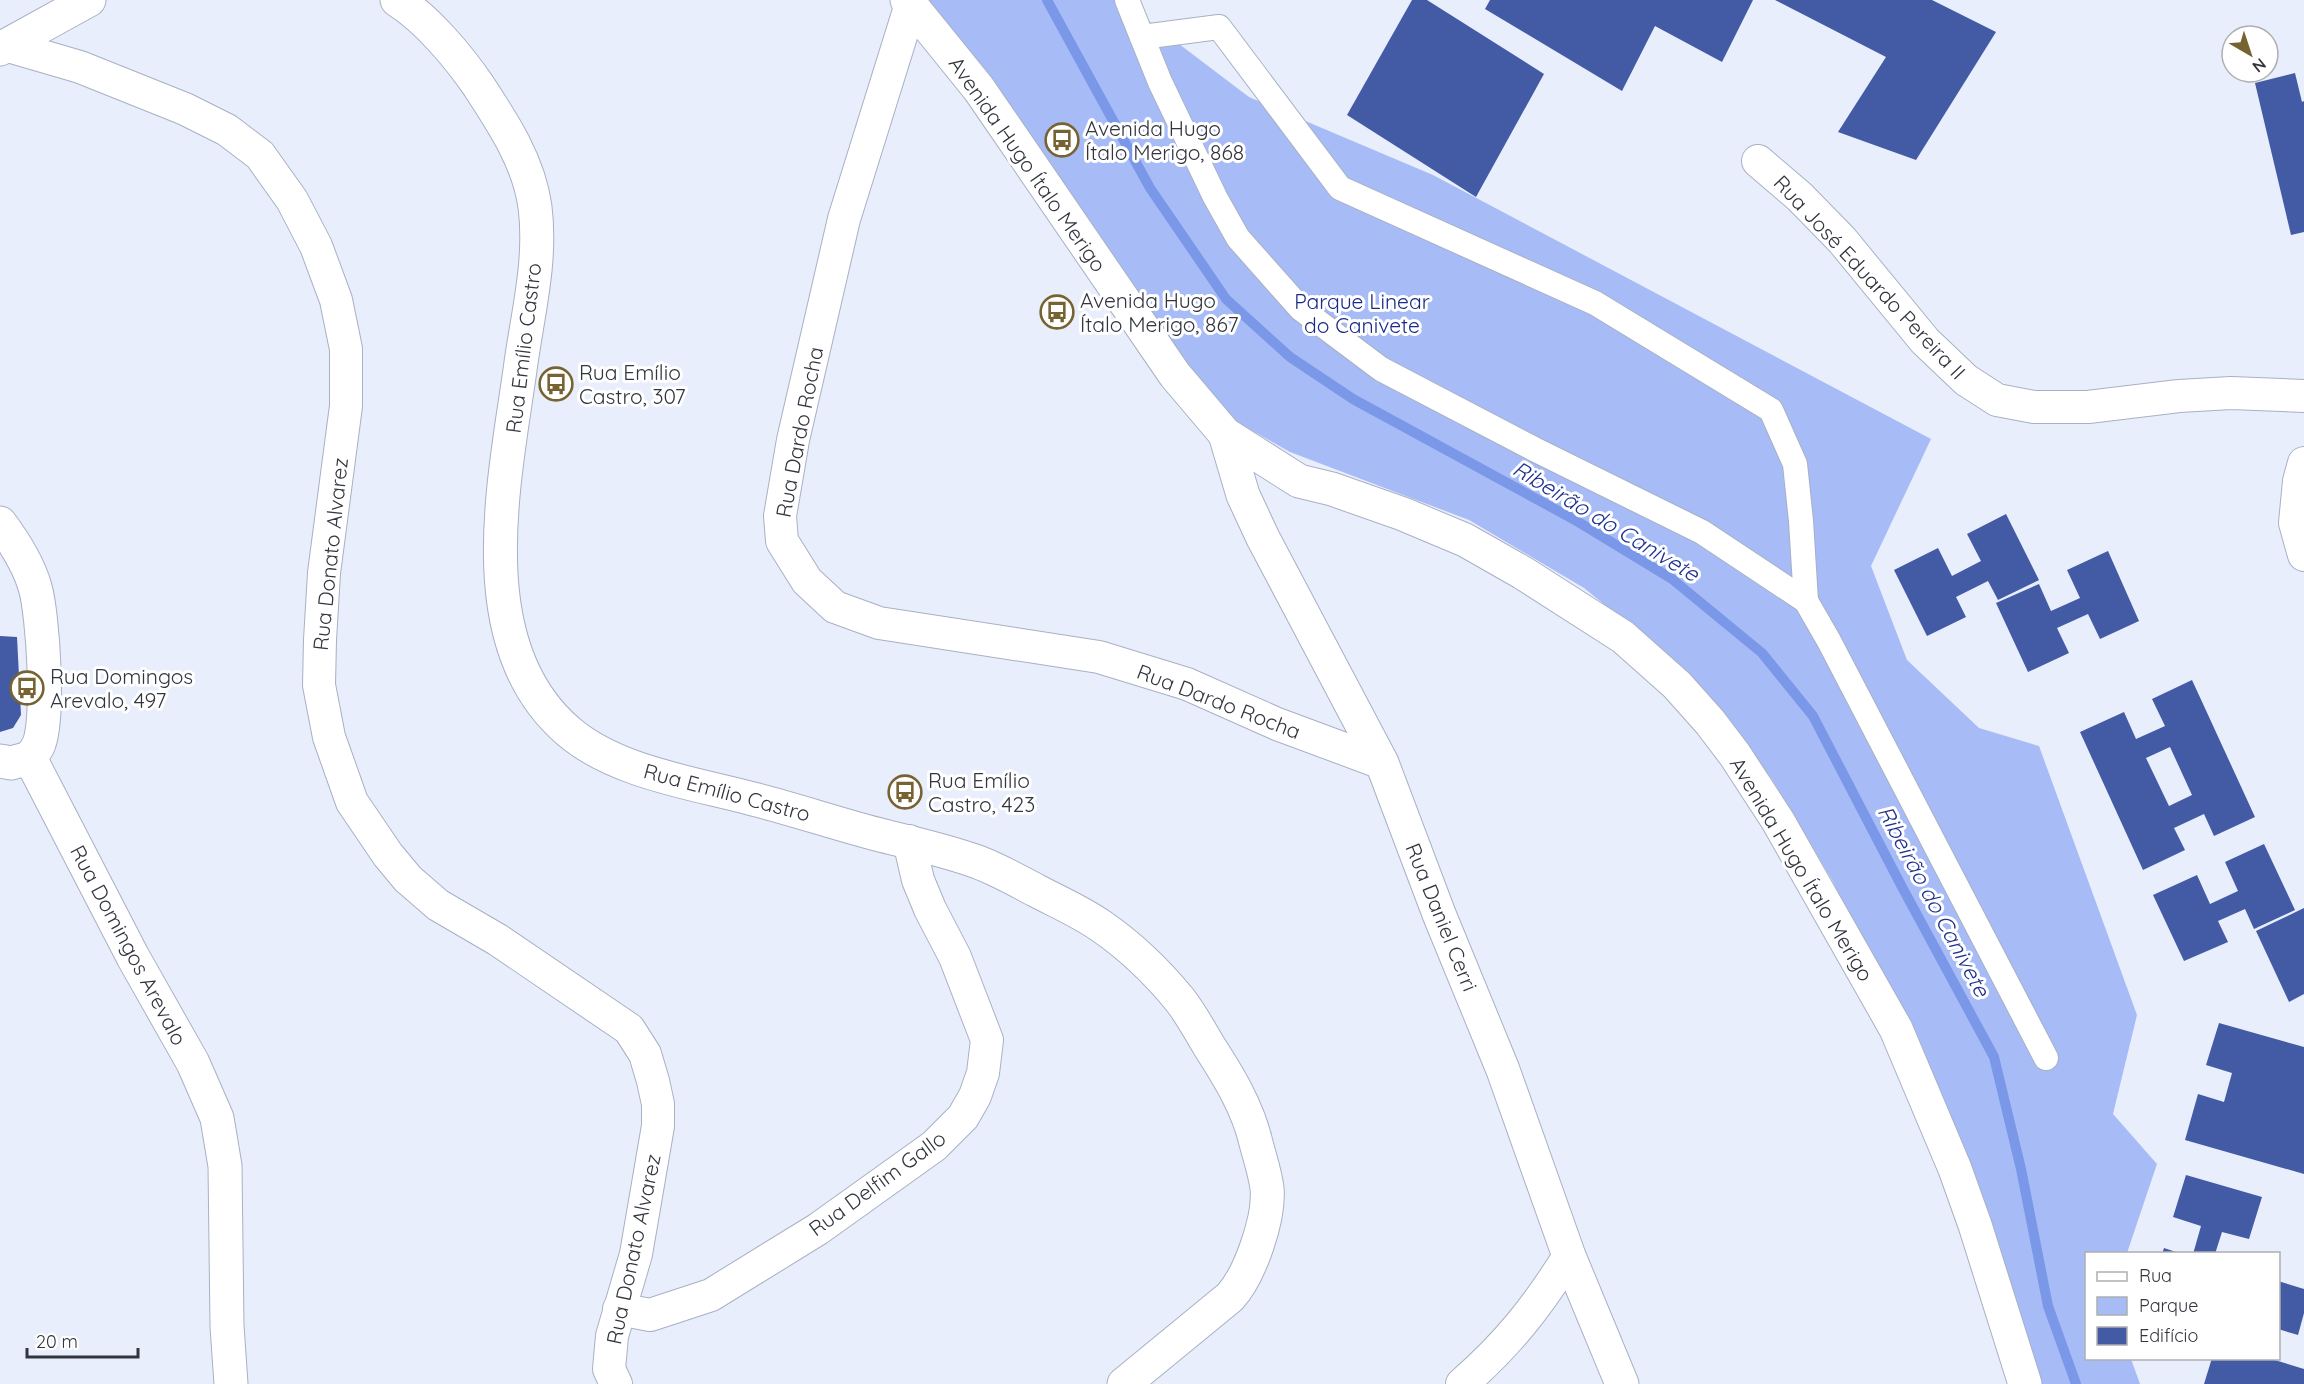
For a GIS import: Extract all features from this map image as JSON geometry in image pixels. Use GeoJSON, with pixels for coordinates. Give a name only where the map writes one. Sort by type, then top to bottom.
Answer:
{"type":"FeatureCollection","features":[{"type":"Feature","properties":{"kind":"street"},"geometry":{"type":"LineString","coordinates":[[4,47],[89,0]]}},
{"type":"Feature","properties":{"kind":"street","name":"Rua Emílio Castro"},"geometry":{"type":"LineString","coordinates":[[397,0],[443,41],[470,74],[503,123],[524,165],[535,208],[535,278],[519,374],[503,496],[500,575],[512,647],[525,678],[542,702],[565,729],[598,753],[653,773],[976,861],[1099,925],[1148,966],[1182,1002],[1231,1080],[1252,1126],[1268,1192],[1261,1233],[1252,1262],[1235,1292],[1124,1384]]}},
{"type":"Feature","properties":{"kind":"street"},"geometry":{"type":"LineString","coordinates":[[1127,0],[1160,82],[1215,197],[1238,238],[1301,309],[1381,369],[1534,449],[1702,532],[1806,601],[1820,622],[2046,1058]]}},
{"type":"Feature","properties":{"kind":"street","name":"Avenida Hugo Ítalo Merigo"},"geometry":{"type":"LineString","coordinates":[[909,2],[996,112],[1032,169],[1174,375],[1225,434],[1299,481],[1332,489],[1414,518],[1465,540],[1523,573],[1623,636],[1677,685],[1710,722],[1735,755],[1778,821],[1896,1029],[1967,1203],[2025,1384]]}},
{"type":"Feature","properties":{"kind":"street","name":"Rua Dardo Rocha"},"geometry":{"type":"LineString","coordinates":[[909,2],[844,219],[793,440],[780,516],[782,541],[807,581],[835,607],[879,622],[1099,657],[1187,684],[1277,724],[1382,763]]}},
{"type":"Feature","properties":{"kind":"street"},"geometry":{"type":"LineString","coordinates":[[1142,37],[1219,27],[1340,188],[1595,303],[1772,410],[1795,465],[1806,601]]}},
{"type":"Feature","properties":{"kind":"street","name":"Rua Donato Alvarez"},"geometry":{"type":"LineString","coordinates":[[4,47],[80,67],[185,109],[227,130],[260,155],[292,200],[316,246],[336,300],[346,349],[346,406],[324,573],[320,640],[320,685],[329,737],[352,802],[388,855],[408,879],[438,905],[498,940],[629,1029],[645,1053],[658,1104],[658,1126],[636,1254],[612,1336],[609,1369],[616,1384]]}},
{"type":"Feature","properties":{"kind":"street","name":"Rua José Eduardo Pereira II"},"geometry":{"type":"LineString","coordinates":[[1758,161],[1800,197],[1842,240],[1925,341],[1966,380],[1997,400],[2034,407],[2077,407],[2231,393],[2304,396]]}},
{"type":"Feature","properties":{"kind":"street","name":"Rua Daniel Cerri"},"geometry":{"type":"LineString","coordinates":[[1225,434],[1243,495],[1263,538],[1382,763],[1439,914],[1503,1070],[1569,1256],[1622,1384]]}},
{"type":"Feature","properties":{"kind":"street"},"geometry":{"type":"LineString","coordinates":[[2304,462],[2299,481],[2295,523],[2304,555]]}},
{"type":"Feature","properties":{"kind":"street","name":"Rua Domingos Arevalo"},"geometry":{"type":"LineString","coordinates":[[0,523],[24,557],[35,587],[42,620],[44,689],[39,746],[15,759],[193,1063],[217,1118],[225,1166],[227,1326],[231,1384]]}},
{"type":"Feature","properties":{"kind":"street","name":"Rua Delfim Gallo"},"geometry":{"type":"LineString","coordinates":[[619,1309],[650,1315],[711,1295],[827,1222],[934,1146],[963,1117],[975,1096],[983,1073],[987,1040],[955,957],[918,880],[909,841]]}},
{"type":"Feature","properties":{"kind":"street"},"geometry":{"type":"LineString","coordinates":[[1462,1384],[1494,1357],[1515,1332],[1546,1293],[1569,1256]]}},
{"type":"Feature","properties":{"kind":"green space","name":"Parque Linear do Canivete"},"geometry":{"type":"Polygon","coordinates":[[[924,0],[1121,0],[1249,97],[1433,175],[1931,439],[1871,566],[1907,660],[1979,728],[2039,746],[2137,1015],[2113,1114],[2157,1164],[2127,1252],[2085,1252],[2085,1360],[2131,1360],[2140,1384],[2035,1384],[1955,1135],[1832,880],[1771,778],[1688,672],[1584,588],[1469,520],[1290,452],[1228,417],[1201,383],[953,30],[924,0]]]}},
{"type":"Feature","properties":{"kind":"building"},"geometry":{"type":"Polygon","coordinates":[[[1412,0],[1427,0],[1544,74],[1476,197],[1347,115],[1412,0]]]}},
{"type":"Feature","properties":{"kind":"building"},"geometry":{"type":"Polygon","coordinates":[[[1490,0],[1753,0],[1722,62],[1655,26],[1622,91],[1485,9],[1490,0]]]}},
{"type":"Feature","properties":{"kind":"building"},"geometry":{"type":"Polygon","coordinates":[[[1775,0],[1932,0],[1996,32],[1916,160],[1838,132],[1886,57],[1775,0]]]}},
{"type":"Feature","properties":{"kind":"building"},"geometry":{"type":"Polygon","coordinates":[[[2295,73],[2302,102],[2304,101],[2304,232],[2291,235],[2255,84],[2280,84],[2280,77],[2295,73]]]}},
{"type":"Feature","properties":{"kind":"building"},"geometry":{"type":"Polygon","coordinates":[[[2006,514],[2039,580],[1998,600],[1988,581],[1956,597],[1966,617],[1927,636],[1894,570],[1938,548],[1952,576],[1981,561],[1967,534],[2006,514]]]}},
{"type":"Feature","properties":{"kind":"building"},"geometry":{"type":"Polygon","coordinates":[[[2108,551],[2139,621],[2100,639],[2088,614],[2057,628],[2069,653],[2028,672],[1996,603],[2039,584],[2051,611],[2080,598],[2067,570],[2108,551]]]}},
{"type":"Feature","properties":{"kind":"building"},"geometry":{"type":"Polygon","coordinates":[[[0,636],[17,637],[21,715],[13,728],[0,732],[0,636]]]}},
{"type":"Feature","properties":{"kind":"building"},"geometry":{"type":"Polygon","coordinates":[[[2192,680],[2255,817],[2214,836],[2204,814],[2174,828],[2185,850],[2143,870],[2080,732],[2124,712],[2136,739],[2165,726],[2152,699],[2192,680]],[[2170,747],[2146,758],[2169,806],[2192,795],[2170,747]]]}},
{"type":"Feature","properties":{"kind":"building"},"geometry":{"type":"Polygon","coordinates":[[[2264,844],[2295,910],[2254,929],[2245,909],[2218,921],[2228,942],[2184,961],[2153,895],[2197,875],[2210,904],[2238,891],[2225,862],[2264,844]]]}},
{"type":"Feature","properties":{"kind":"building"},"geometry":{"type":"Polygon","coordinates":[[[2304,908],[2304,994],[2289,1002],[2256,931],[2304,908]]]}},
{"type":"Feature","properties":{"kind":"building"},"geometry":{"type":"Polygon","coordinates":[[[2219,1023],[2304,1047],[2304,1174],[2185,1140],[2198,1094],[2224,1102],[2232,1073],[2206,1065],[2219,1023]]]}},
{"type":"Feature","properties":{"kind":"building"},"geometry":{"type":"Polygon","coordinates":[[[2186,1175],[2262,1197],[2249,1239],[2222,1232],[2216,1252],[2194,1252],[2201,1226],[2173,1217],[2186,1175]]]}},
{"type":"Feature","properties":{"kind":"building"},"geometry":{"type":"Polygon","coordinates":[[[2164,1248],[2176,1252],[2163,1252],[2164,1248]]]}},
{"type":"Feature","properties":{"kind":"building"},"geometry":{"type":"Polygon","coordinates":[[[2280,1282],[2304,1289],[2304,1313],[2298,1335],[2280,1330],[2280,1282]]]}},
{"type":"Feature","properties":{"kind":"building"},"geometry":{"type":"Polygon","coordinates":[[[2211,1360],[2275,1360],[2304,1369],[2304,1384],[2204,1384],[2211,1360]]]}},
{"type":"Feature","properties":{"kind":"waterway","name":"Ribeirão do Canivete"},"geometry":{"type":"LineString","coordinates":[[1047,0],[1150,188],[1226,299],[1290,357],[1353,399],[1575,520],[1672,579],[1762,653],[1813,716],[1994,1057],[2021,1169],[2048,1306],[2076,1384]]}},
{"type":"Feature","properties":{"kind":"place","name":"Avenida Hugo Ítalo Merigo, 868"},"geometry":{"type":"Point","coordinates":[1062,140]}},
{"type":"Feature","properties":{"kind":"place","name":"Avenida Hugo Ítalo Merigo, 867"},"geometry":{"type":"Point","coordinates":[1057,312]}},
{"type":"Feature","properties":{"kind":"place","name":"Rua Emílio Castro, 307"},"geometry":{"type":"Point","coordinates":[556,384]}},
{"type":"Feature","properties":{"kind":"place","name":"Rua Domingos Arevalo, 497"},"geometry":{"type":"Point","coordinates":[27,688]}},
{"type":"Feature","properties":{"kind":"place","name":"Rua Emílio Castro, 423"},"geometry":{"type":"Point","coordinates":[905,792]}}]}
